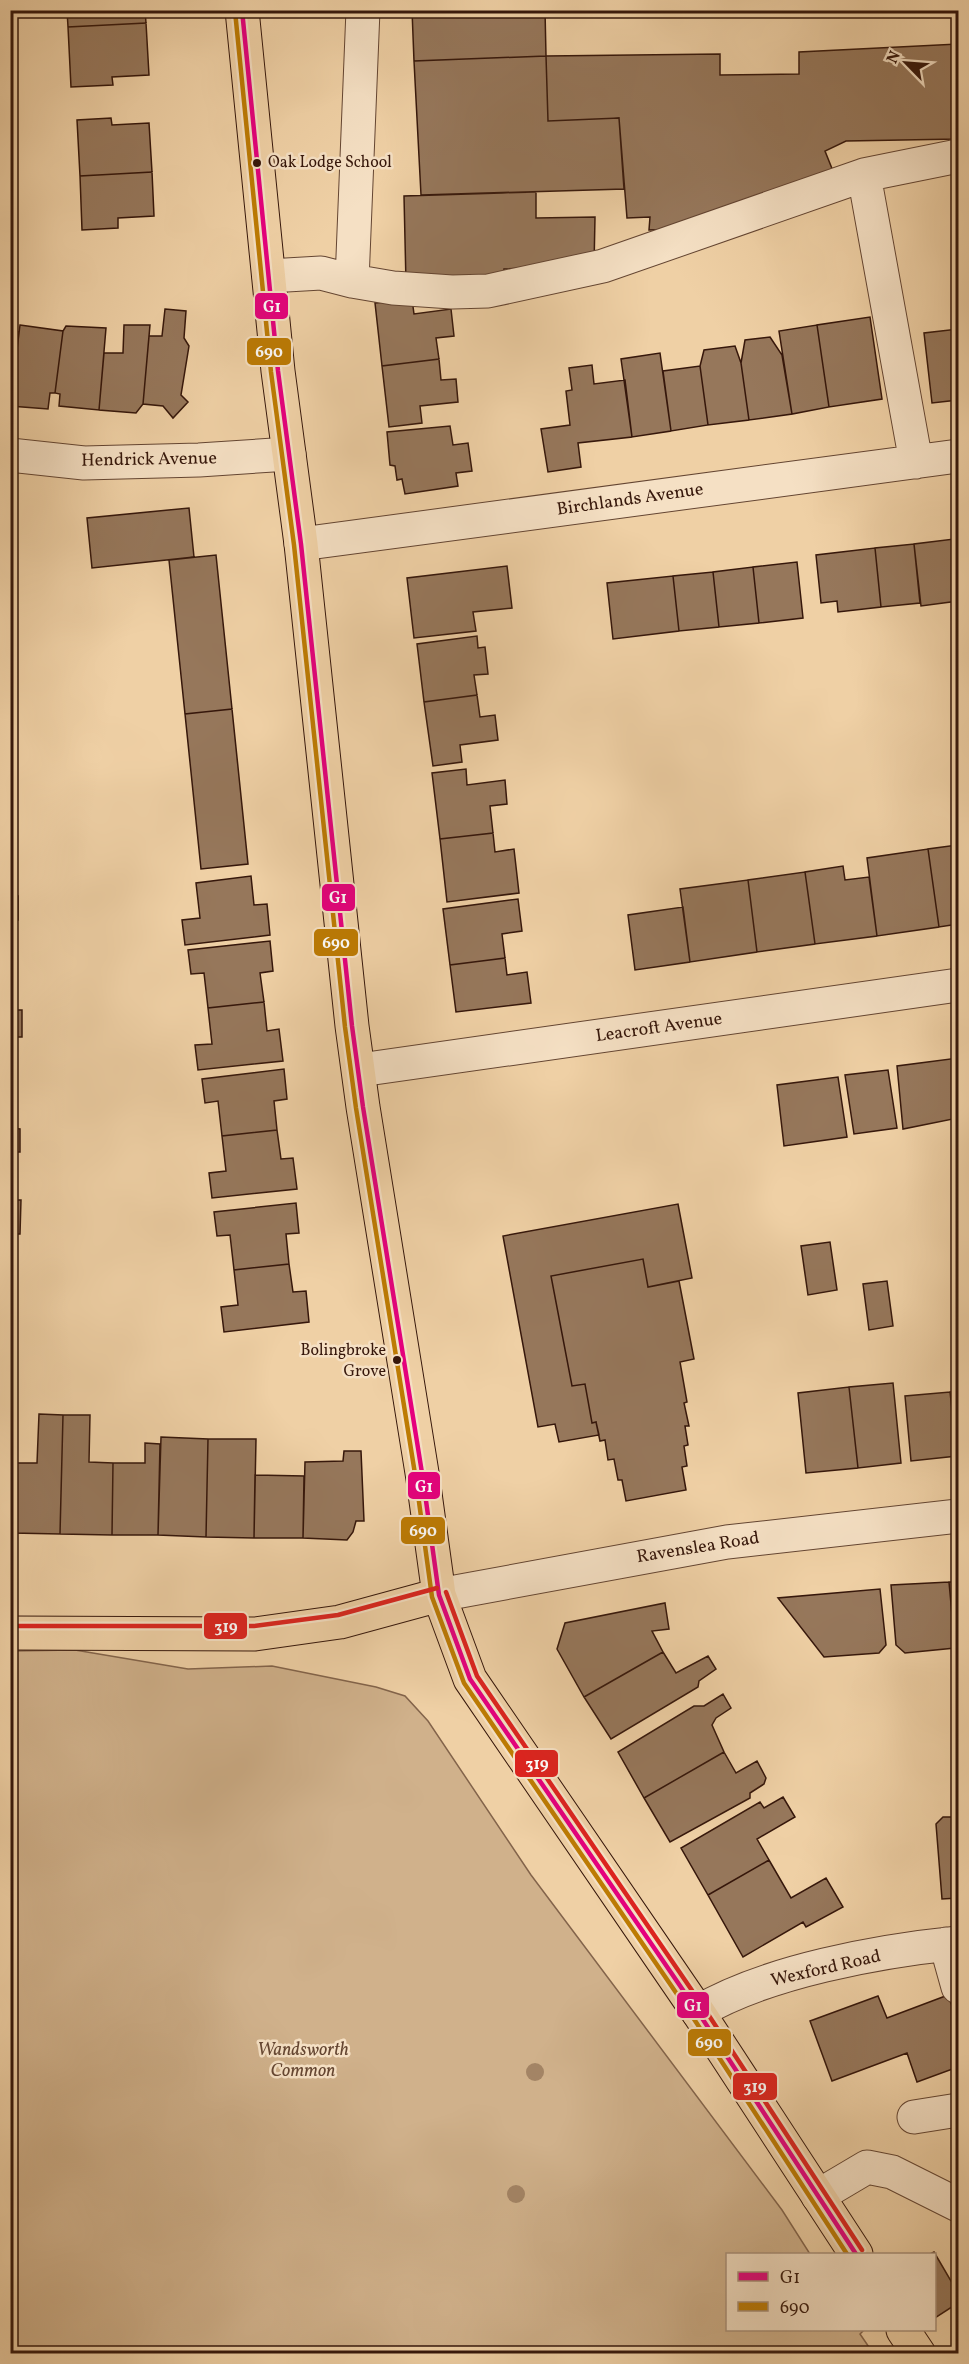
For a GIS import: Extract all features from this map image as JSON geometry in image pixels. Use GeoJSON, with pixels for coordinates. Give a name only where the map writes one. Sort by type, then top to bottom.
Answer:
{"type":"FeatureCollection","features":[{"type":"Feature","properties":{"kind":"main road"},"geometry":{"type":"LineString","coordinates":[[242,10],[352,1026],[439,1595],[471,1679],[698,2012],[852,2250]]}},
{"type":"Feature","properties":{"kind":"main road"},"geometry":{"type":"LineString","coordinates":[[10,1633],[255,1634],[340,1622],[439,1595]]}},
{"type":"Feature","properties":{"kind":"main road"},"geometry":{"type":"LineString","coordinates":[[904,2331],[919,2354]]}},
{"type":"Feature","properties":{"kind":"street"},"geometry":{"type":"LineString","coordinates":[[352,281],[363,10]]}},
{"type":"Feature","properties":{"kind":"street"},"geometry":{"type":"LineString","coordinates":[[269,276],[321,273],[393,288],[440,292],[488,291],[603,266],[864,175],[958,156]]}},
{"type":"Feature","properties":{"kind":"street"},"geometry":{"type":"LineString","coordinates":[[864,175],[916,462]]}},
{"type":"Feature","properties":{"kind":"street","name":"Hendrick Avenue"},"geometry":{"type":"LineString","coordinates":[[10,455],[84,463],[199,460],[289,454]]}},
{"type":"Feature","properties":{"kind":"street","name":"Birchlands Avenue"},"geometry":{"type":"LineString","coordinates":[[301,544],[958,456]]}},
{"type":"Feature","properties":{"kind":"street","name":"Leacroft Avenue"},"geometry":{"type":"LineString","coordinates":[[360,1070],[958,985]]}},
{"type":"Feature","properties":{"kind":"street","name":"Ravenslea Road"},"geometry":{"type":"LineString","coordinates":[[439,1595],[727,1542],[958,1515]]}},
{"type":"Feature","properties":{"kind":"street"},"geometry":{"type":"LineString","coordinates":[[952,1944],[958,1987]]}},
{"type":"Feature","properties":{"kind":"street","name":"Wexford Road"},"geometry":{"type":"LineString","coordinates":[[698,2012],[721,1998],[844,1961],[952,1944]]}},
{"type":"Feature","properties":{"kind":"street"},"geometry":{"type":"LineString","coordinates":[[914,2117],[958,2110]]}},
{"type":"Feature","properties":{"kind":"street"},"geometry":{"type":"LineString","coordinates":[[818,2196],[867,2167],[892,2172],[958,2205]]}},
{"type":"Feature","properties":{"kind":"green space","name":"Wandsworth Common"},"geometry":{"type":"Polygon","coordinates":[[[75,1650],[188,1669],[272,1666],[376,1687],[405,1696],[428,1721],[531,1875],[782,2210],[809,2253],[726,2253],[726,2331],[863,2331],[860,2334],[873,2353],[11,2353],[11,1651],[75,1650]]]}},
{"type":"Feature","properties":{"kind":"building"},"geometry":{"type":"Polygon","coordinates":[[[67,10],[145,10],[146,23],[68,27],[67,10]]]}},
{"type":"Feature","properties":{"kind":"building"},"geometry":{"type":"Polygon","coordinates":[[[412,10],[545,10],[546,56],[414,61],[412,10]]]}},
{"type":"Feature","properties":{"kind":"building"},"geometry":{"type":"Polygon","coordinates":[[[146,23],[149,75],[112,77],[113,85],[71,87],[68,27],[146,23]]]}},
{"type":"Feature","properties":{"kind":"building"},"geometry":{"type":"Polygon","coordinates":[[[958,44],[958,139],[846,141],[825,151],[835,176],[689,229],[649,230],[650,217],[627,218],[619,118],[548,121],[546,56],[720,54],[720,75],[799,74],[799,52],[958,44]]]}},
{"type":"Feature","properties":{"kind":"building"},"geometry":{"type":"Polygon","coordinates":[[[546,56],[548,121],[619,118],[624,189],[421,195],[414,61],[546,56]]]}},
{"type":"Feature","properties":{"kind":"building"},"geometry":{"type":"Polygon","coordinates":[[[111,118],[112,125],[149,123],[152,172],[80,176],[77,120],[111,118]]]}},
{"type":"Feature","properties":{"kind":"building"},"geometry":{"type":"Polygon","coordinates":[[[152,172],[154,216],[118,218],[118,228],[82,230],[80,176],[152,172]]]}},
{"type":"Feature","properties":{"kind":"building"},"geometry":{"type":"Polygon","coordinates":[[[536,192],[536,218],[595,217],[594,266],[504,269],[503,282],[406,283],[404,196],[536,192]]]}},
{"type":"Feature","properties":{"kind":"building"},"geometry":{"type":"Polygon","coordinates":[[[412,299],[414,314],[451,309],[454,336],[436,338],[439,359],[382,366],[375,303],[412,299]]]}},
{"type":"Feature","properties":{"kind":"building"},"geometry":{"type":"Polygon","coordinates":[[[165,309],[186,311],[184,338],[189,346],[181,395],[188,402],[173,418],[163,406],[143,404],[149,336],[162,336],[165,309]]]}},
{"type":"Feature","properties":{"kind":"building"},"geometry":{"type":"Polygon","coordinates":[[[870,317],[882,399],[829,407],[817,325],[870,317]]]}},
{"type":"Feature","properties":{"kind":"building"},"geometry":{"type":"Polygon","coordinates":[[[20,325],[63,331],[55,393],[50,393],[48,409],[10,406],[20,325]]]}},
{"type":"Feature","properties":{"kind":"building"},"geometry":{"type":"Polygon","coordinates":[[[124,325],[150,325],[143,404],[136,413],[99,410],[104,353],[123,353],[124,325]]]}},
{"type":"Feature","properties":{"kind":"building"},"geometry":{"type":"Polygon","coordinates":[[[817,325],[829,407],[792,414],[779,331],[817,325]]]}},
{"type":"Feature","properties":{"kind":"building"},"geometry":{"type":"Polygon","coordinates":[[[66,326],[106,328],[99,410],[59,406],[60,394],[55,393],[63,331],[66,326]]]}},
{"type":"Feature","properties":{"kind":"building"},"geometry":{"type":"Polygon","coordinates":[[[958,329],[958,400],[932,403],[924,333],[958,329]]]}},
{"type":"Feature","properties":{"kind":"building"},"geometry":{"type":"Polygon","coordinates":[[[10,330],[19,332],[10,396],[10,330]]]}},
{"type":"Feature","properties":{"kind":"building"},"geometry":{"type":"Polygon","coordinates":[[[770,337],[782,355],[792,414],[749,420],[741,363],[745,340],[770,337]]]}},
{"type":"Feature","properties":{"kind":"building"},"geometry":{"type":"Polygon","coordinates":[[[735,346],[741,363],[749,420],[708,425],[700,366],[704,350],[735,346]]]}},
{"type":"Feature","properties":{"kind":"building"},"geometry":{"type":"Polygon","coordinates":[[[660,353],[671,431],[632,437],[621,359],[660,353]]]}},
{"type":"Feature","properties":{"kind":"building"},"geometry":{"type":"Polygon","coordinates":[[[439,359],[441,380],[456,379],[458,402],[420,406],[422,423],[389,427],[382,366],[439,359]]]}},
{"type":"Feature","properties":{"kind":"building"},"geometry":{"type":"Polygon","coordinates":[[[592,365],[594,384],[625,380],[632,437],[578,443],[581,467],[548,472],[541,429],[570,425],[566,391],[572,390],[569,368],[592,365]]]}},
{"type":"Feature","properties":{"kind":"building"},"geometry":{"type":"Polygon","coordinates":[[[700,366],[708,425],[671,431],[663,371],[700,366]]]}},
{"type":"Feature","properties":{"kind":"building"},"geometry":{"type":"Polygon","coordinates":[[[450,426],[453,445],[468,443],[472,471],[456,473],[458,486],[405,494],[402,479],[397,480],[395,466],[390,465],[387,432],[450,426]]]}},
{"type":"Feature","properties":{"kind":"building"},"geometry":{"type":"Polygon","coordinates":[[[189,508],[194,557],[92,568],[87,518],[189,508]]]}},
{"type":"Feature","properties":{"kind":"building"},"geometry":{"type":"Polygon","coordinates":[[[958,538],[958,574],[954,539],[958,538]]]}},
{"type":"Feature","properties":{"kind":"building"},"geometry":{"type":"Polygon","coordinates":[[[954,539],[958,601],[921,606],[914,544],[954,539]]]}},
{"type":"Feature","properties":{"kind":"building"},"geometry":{"type":"Polygon","coordinates":[[[914,544],[920,603],[881,607],[875,548],[914,544]]]}},
{"type":"Feature","properties":{"kind":"building"},"geometry":{"type":"Polygon","coordinates":[[[875,548],[881,607],[838,612],[837,601],[821,603],[816,555],[875,548]]]}},
{"type":"Feature","properties":{"kind":"building"},"geometry":{"type":"Polygon","coordinates":[[[216,555],[232,709],[185,714],[169,560],[216,555]]]}},
{"type":"Feature","properties":{"kind":"building"},"geometry":{"type":"Polygon","coordinates":[[[797,562],[803,618],[759,623],[753,567],[797,562]]]}},
{"type":"Feature","properties":{"kind":"building"},"geometry":{"type":"Polygon","coordinates":[[[507,566],[512,608],[473,612],[476,631],[414,638],[407,578],[507,566]]]}},
{"type":"Feature","properties":{"kind":"building"},"geometry":{"type":"Polygon","coordinates":[[[753,567],[759,623],[719,627],[713,572],[753,567]]]}},
{"type":"Feature","properties":{"kind":"building"},"geometry":{"type":"Polygon","coordinates":[[[713,572],[719,627],[679,631],[673,576],[713,572]]]}},
{"type":"Feature","properties":{"kind":"building"},"geometry":{"type":"Polygon","coordinates":[[[673,576],[679,631],[613,639],[607,583],[673,576]]]}},
{"type":"Feature","properties":{"kind":"building"},"geometry":{"type":"Polygon","coordinates":[[[477,636],[478,648],[485,647],[488,674],[474,675],[477,695],[424,702],[417,644],[477,636]]]}},
{"type":"Feature","properties":{"kind":"building"},"geometry":{"type":"Polygon","coordinates":[[[477,695],[480,717],[495,715],[498,740],[460,745],[462,762],[433,766],[424,702],[477,695]]]}},
{"type":"Feature","properties":{"kind":"building"},"geometry":{"type":"Polygon","coordinates":[[[232,709],[248,864],[201,869],[185,714],[232,709]]]}},
{"type":"Feature","properties":{"kind":"building"},"geometry":{"type":"Polygon","coordinates":[[[466,769],[467,785],[505,780],[507,804],[490,806],[493,833],[440,839],[432,773],[466,769]]]}},
{"type":"Feature","properties":{"kind":"building"},"geometry":{"type":"Polygon","coordinates":[[[493,833],[495,852],[514,849],[519,893],[447,902],[440,839],[493,833]]]}},
{"type":"Feature","properties":{"kind":"building"},"geometry":{"type":"Polygon","coordinates":[[[957,845],[958,924],[939,927],[928,849],[957,845]]]}},
{"type":"Feature","properties":{"kind":"building"},"geometry":{"type":"Polygon","coordinates":[[[928,849],[939,927],[877,936],[867,858],[928,849]]]}},
{"type":"Feature","properties":{"kind":"building"},"geometry":{"type":"Polygon","coordinates":[[[843,866],[845,880],[869,877],[877,936],[815,944],[805,872],[843,866]]]}},
{"type":"Feature","properties":{"kind":"building"},"geometry":{"type":"Polygon","coordinates":[[[805,872],[815,944],[757,952],[748,880],[805,872]]]}},
{"type":"Feature","properties":{"kind":"building"},"geometry":{"type":"Polygon","coordinates":[[[251,876],[254,905],[267,904],[270,935],[185,945],[182,920],[200,918],[196,883],[251,876]]]}},
{"type":"Feature","properties":{"kind":"building"},"geometry":{"type":"Polygon","coordinates":[[[748,880],[757,952],[690,962],[680,889],[748,880]]]}},
{"type":"Feature","properties":{"kind":"building"},"geometry":{"type":"Polygon","coordinates":[[[10,895],[18,896],[18,920],[10,920],[10,895]]]}},
{"type":"Feature","properties":{"kind":"building"},"geometry":{"type":"Polygon","coordinates":[[[518,899],[522,931],[502,934],[505,958],[450,965],[443,909],[518,899]]]}},
{"type":"Feature","properties":{"kind":"building"},"geometry":{"type":"Polygon","coordinates":[[[683,907],[690,962],[635,970],[628,915],[683,907]]]}},
{"type":"Feature","properties":{"kind":"building"},"geometry":{"type":"Polygon","coordinates":[[[270,941],[273,971],[260,973],[264,1002],[208,1008],[204,973],[191,974],[188,950],[270,941]]]}},
{"type":"Feature","properties":{"kind":"building"},"geometry":{"type":"Polygon","coordinates":[[[505,958],[507,975],[527,972],[531,1003],[456,1012],[450,965],[505,958]]]}},
{"type":"Feature","properties":{"kind":"building"},"geometry":{"type":"Polygon","coordinates":[[[264,1002],[267,1031],[279,1029],[283,1061],[198,1070],[195,1045],[212,1044],[208,1008],[264,1002]]]}},
{"type":"Feature","properties":{"kind":"building"},"geometry":{"type":"Polygon","coordinates":[[[10,1010],[22,1010],[22,1037],[16,1037],[16,1065],[10,1065],[10,1010]]]}},
{"type":"Feature","properties":{"kind":"building"},"geometry":{"type":"Polygon","coordinates":[[[958,1058],[958,1118],[903,1129],[897,1066],[958,1058]]]}},
{"type":"Feature","properties":{"kind":"building"},"geometry":{"type":"Polygon","coordinates":[[[10,1065],[16,1065],[15,1117],[10,1117],[10,1065]]]}},
{"type":"Feature","properties":{"kind":"building"},"geometry":{"type":"Polygon","coordinates":[[[284,1069],[287,1099],[274,1101],[277,1130],[222,1136],[218,1101],[205,1103],[202,1079],[284,1069]]]}},
{"type":"Feature","properties":{"kind":"building"},"geometry":{"type":"Polygon","coordinates":[[[888,1070],[897,1128],[854,1134],[845,1075],[888,1070]]]}},
{"type":"Feature","properties":{"kind":"building"},"geometry":{"type":"Polygon","coordinates":[[[838,1077],[847,1137],[784,1146],[777,1085],[838,1077]]]}},
{"type":"Feature","properties":{"kind":"building"},"geometry":{"type":"Polygon","coordinates":[[[10,1128],[20,1129],[20,1152],[10,1152],[10,1128]]]}},
{"type":"Feature","properties":{"kind":"building"},"geometry":{"type":"Polygon","coordinates":[[[277,1130],[281,1159],[293,1158],[297,1189],[212,1198],[209,1173],[226,1171],[222,1136],[277,1130]]]}},
{"type":"Feature","properties":{"kind":"building"},"geometry":{"type":"Polygon","coordinates":[[[10,1200],[21,1200],[20,1234],[10,1234],[10,1200]]]}},
{"type":"Feature","properties":{"kind":"building"},"geometry":{"type":"Polygon","coordinates":[[[296,1203],[299,1233],[286,1234],[289,1264],[234,1270],[230,1235],[217,1236],[214,1212],[296,1203]]]}},
{"type":"Feature","properties":{"kind":"building"},"geometry":{"type":"Polygon","coordinates":[[[678,1204],[692,1278],[648,1287],[643,1259],[551,1276],[572,1386],[585,1384],[592,1423],[596,1422],[599,1435],[559,1442],[555,1424],[538,1427],[503,1236],[678,1204]]]}},
{"type":"Feature","properties":{"kind":"building"},"geometry":{"type":"Polygon","coordinates":[[[830,1242],[837,1290],[808,1295],[801,1246],[830,1242]]]}},
{"type":"Feature","properties":{"kind":"building"},"geometry":{"type":"Polygon","coordinates":[[[643,1259],[648,1287],[679,1281],[694,1359],[680,1362],[689,1426],[685,1426],[688,1445],[684,1446],[687,1466],[682,1467],[686,1490],[626,1501],[622,1480],[618,1480],[614,1459],[608,1460],[605,1440],[600,1441],[596,1422],[592,1423],[585,1384],[572,1386],[551,1276],[643,1259]]]}},
{"type":"Feature","properties":{"kind":"building"},"geometry":{"type":"Polygon","coordinates":[[[289,1264],[293,1292],[306,1291],[309,1322],[224,1332],[221,1307],[238,1305],[234,1270],[289,1264]]]}},
{"type":"Feature","properties":{"kind":"building"},"geometry":{"type":"Polygon","coordinates":[[[887,1281],[893,1326],[869,1330],[863,1284],[887,1281]]]}},
{"type":"Feature","properties":{"kind":"building"},"geometry":{"type":"Polygon","coordinates":[[[893,1383],[901,1463],[858,1468],[849,1387],[893,1383]]]}},
{"type":"Feature","properties":{"kind":"building"},"geometry":{"type":"Polygon","coordinates":[[[849,1387],[858,1468],[806,1473],[798,1393],[849,1387]]]}},
{"type":"Feature","properties":{"kind":"building"},"geometry":{"type":"Polygon","coordinates":[[[958,1391],[958,1456],[957,1456],[950,1392],[958,1391]]]}},
{"type":"Feature","properties":{"kind":"building"},"geometry":{"type":"Polygon","coordinates":[[[950,1392],[957,1456],[911,1461],[905,1396],[950,1392]]]}},
{"type":"Feature","properties":{"kind":"building"},"geometry":{"type":"Polygon","coordinates":[[[39,1414],[63,1415],[60,1534],[12,1533],[15,1463],[37,1463],[39,1414]]]}},
{"type":"Feature","properties":{"kind":"building"},"geometry":{"type":"Polygon","coordinates":[[[63,1415],[90,1415],[89,1462],[113,1463],[112,1535],[60,1534],[63,1415]]]}},
{"type":"Feature","properties":{"kind":"building"},"geometry":{"type":"Polygon","coordinates":[[[161,1437],[208,1439],[206,1537],[158,1535],[161,1437]]]}},
{"type":"Feature","properties":{"kind":"building"},"geometry":{"type":"Polygon","coordinates":[[[208,1439],[256,1439],[254,1538],[206,1537],[208,1439]]]}},
{"type":"Feature","properties":{"kind":"building"},"geometry":{"type":"Polygon","coordinates":[[[145,1443],[160,1444],[158,1535],[112,1535],[113,1463],[145,1463],[145,1443]]]}},
{"type":"Feature","properties":{"kind":"building"},"geometry":{"type":"Polygon","coordinates":[[[344,1451],[361,1451],[364,1521],[356,1521],[353,1532],[347,1540],[303,1538],[305,1462],[343,1461],[344,1451]]]}},
{"type":"Feature","properties":{"kind":"building"},"geometry":{"type":"Polygon","coordinates":[[[255,1475],[304,1476],[303,1538],[254,1538],[255,1475]]]}},
{"type":"Feature","properties":{"kind":"building"},"geometry":{"type":"Polygon","coordinates":[[[949,1582],[958,1582],[958,1647],[955,1648],[949,1582]]]}},
{"type":"Feature","properties":{"kind":"building"},"geometry":{"type":"Polygon","coordinates":[[[949,1582],[955,1648],[905,1653],[896,1645],[891,1585],[949,1582]]]}},
{"type":"Feature","properties":{"kind":"building"},"geometry":{"type":"Polygon","coordinates":[[[880,1589],[886,1645],[879,1653],[824,1657],[778,1598],[880,1589]]]}},
{"type":"Feature","properties":{"kind":"building"},"geometry":{"type":"Polygon","coordinates":[[[665,1603],[669,1629],[652,1631],[663,1652],[584,1697],[557,1649],[565,1623],[665,1603]]]}},
{"type":"Feature","properties":{"kind":"building"},"geometry":{"type":"Polygon","coordinates":[[[663,1652],[676,1673],[708,1656],[716,1669],[699,1681],[698,1687],[611,1739],[584,1697],[663,1652]]]}},
{"type":"Feature","properties":{"kind":"building"},"geometry":{"type":"Polygon","coordinates":[[[723,1694],[731,1708],[716,1718],[712,1725],[724,1752],[644,1798],[618,1752],[694,1706],[704,1706],[723,1694]]]}},
{"type":"Feature","properties":{"kind":"building"},"geometry":{"type":"Polygon","coordinates":[[[724,1752],[736,1773],[757,1761],[766,1778],[764,1784],[750,1793],[750,1798],[670,1842],[644,1798],[724,1752]]]}},
{"type":"Feature","properties":{"kind":"building"},"geometry":{"type":"Polygon","coordinates":[[[783,1797],[795,1817],[757,1839],[769,1860],[708,1895],[681,1848],[760,1802],[764,1808],[783,1797]]]}},
{"type":"Feature","properties":{"kind":"building"},"geometry":{"type":"Polygon","coordinates":[[[943,1817],[954,1817],[958,1820],[958,1898],[942,1899],[936,1824],[943,1817]]]}},
{"type":"Feature","properties":{"kind":"building"},"geometry":{"type":"Polygon","coordinates":[[[769,1860],[791,1898],[826,1878],[843,1907],[806,1927],[803,1922],[743,1957],[708,1895],[769,1860]]]}},
{"type":"Feature","properties":{"kind":"building"},"geometry":{"type":"Polygon","coordinates":[[[948,1995],[958,2022],[958,2067],[917,2082],[907,2053],[832,2081],[810,2021],[878,1996],[887,2018],[948,1995]]]}},
{"type":"Feature","properties":{"kind":"building"},"geometry":{"type":"Polygon","coordinates":[[[936,2255],[958,2293],[958,2303],[936,2317],[936,2255]]]}},
{"type":"Feature","properties":{"kind":"transit line","name":"G1"},"geometry":{"type":"LineString","coordinates":[[242,10],[278,371],[301,544],[352,1026],[439,1595],[470,1679],[698,2012],[855,2253]]}},
{"type":"Feature","properties":{"kind":"transit line","name":"690"},"geometry":{"type":"LineString","coordinates":[[235,11],[271,372],[294,545],[345,1027],[416,1480],[432,1597],[464,1683],[692,2016],[846,2253]]}},
{"type":"Feature","properties":{"kind":"transit line","name":"319"},"geometry":{"type":"LineString","coordinates":[[10,1626],[254,1626],[338,1615],[437,1588]]}},
{"type":"Feature","properties":{"kind":"transit line","name":"319"},"geometry":{"type":"LineString","coordinates":[[446,1592],[477,1676],[704,2008],[862,2250]]}},
{"type":"Feature","properties":{"kind":"place","name":"Oak Lodge School"},"geometry":{"type":"Point","coordinates":[257,163]}},
{"type":"Feature","properties":{"kind":"place","name":"Bolingbroke Grove"},"geometry":{"type":"Point","coordinates":[397,1360]}}]}
